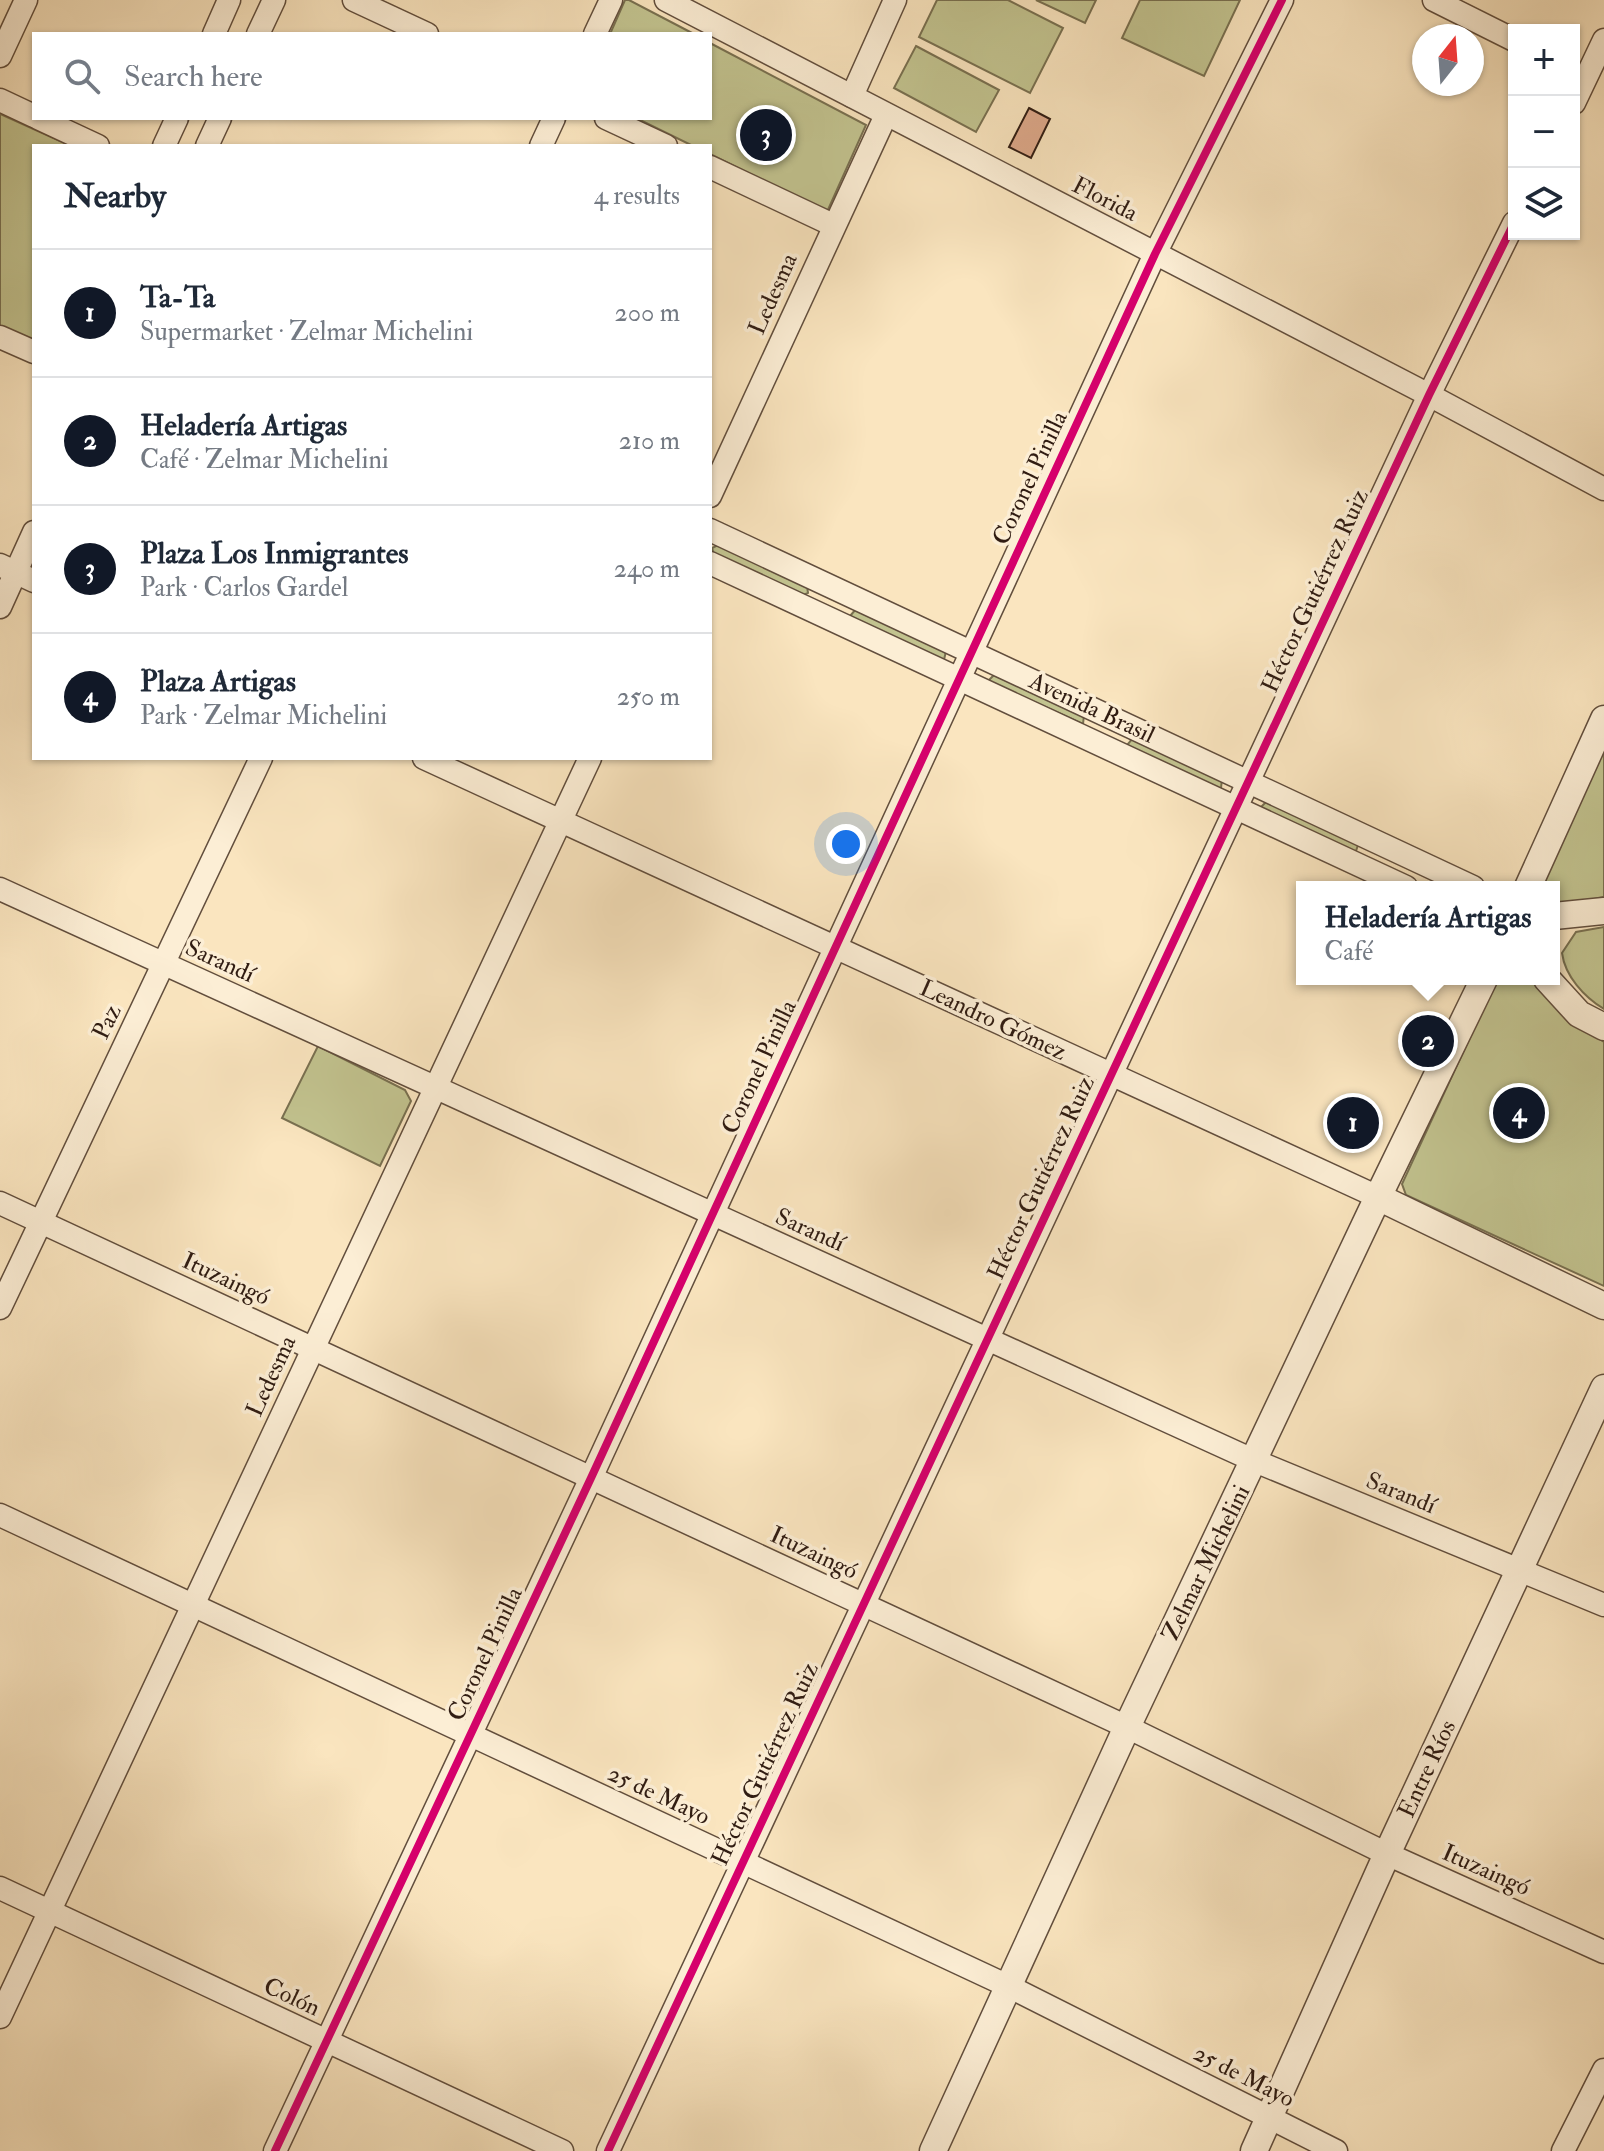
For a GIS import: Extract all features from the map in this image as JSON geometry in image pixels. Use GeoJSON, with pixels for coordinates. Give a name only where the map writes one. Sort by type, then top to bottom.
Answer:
{"type":"FeatureCollection","features":[{"type":"Feature","properties":{"kind":"street"},"geometry":{"type":"LineString","coordinates":[[0,56],[26,0]]}},
{"type":"Feature","properties":{"kind":"street"},"geometry":{"type":"LineString","coordinates":[[215,32],[229,0]]}},
{"type":"Feature","properties":{"kind":"street"},"geometry":{"type":"LineString","coordinates":[[259,32],[274,0]]}},
{"type":"Feature","properties":{"kind":"street"},"geometry":{"type":"LineString","coordinates":[[354,0],[423,32]]}},
{"type":"Feature","properties":{"kind":"street"},"geometry":{"type":"LineString","coordinates":[[596,32],[611,0]]}},
{"type":"Feature","properties":{"kind":"street","name":"Florida"},"geometry":{"type":"LineString","coordinates":[[666,0],[1429,395],[1604,489]]}},
{"type":"Feature","properties":{"kind":"street"},"geometry":{"type":"LineString","coordinates":[[852,96],[895,0]]}},
{"type":"Feature","properties":{"kind":"street","name":"Coronel Pinilla"},"geometry":{"type":"LineString","coordinates":[[275,2151],[591,1478],[1155,254],[1282,0]]}},
{"type":"Feature","properties":{"kind":"street"},"geometry":{"type":"LineString","coordinates":[[1434,0],[1508,37]]}},
{"type":"Feature","properties":{"kind":"street"},"geometry":{"type":"LineString","coordinates":[[1578,96],[1604,40]]}},
{"type":"Feature","properties":{"kind":"street"},"geometry":{"type":"LineString","coordinates":[[0,100],[32,115]]}},
{"type":"Feature","properties":{"kind":"street","name":"Ledesma"},"geometry":{"type":"LineString","coordinates":[[712,492],[886,115]]}},
{"type":"Feature","properties":{"kind":"street"},"geometry":{"type":"LineString","coordinates":[[42,120],[94,144]]}},
{"type":"Feature","properties":{"kind":"street"},"geometry":{"type":"LineString","coordinates":[[165,144],[176,120]]}},
{"type":"Feature","properties":{"kind":"street"},"geometry":{"type":"LineString","coordinates":[[208,144],[219,120]]}},
{"type":"Feature","properties":{"kind":"street"},"geometry":{"type":"LineString","coordinates":[[542,144],[553,120]]}},
{"type":"Feature","properties":{"kind":"street"},"geometry":{"type":"LineString","coordinates":[[610,120],[662,144]]}},
{"type":"Feature","properties":{"kind":"street"},"geometry":{"type":"LineString","coordinates":[[712,168],[833,225]]}},
{"type":"Feature","properties":{"kind":"street","name":"Héctor Gutiérrez Ruiz"},"geometry":{"type":"LineString","coordinates":[[608,2151],[1429,395],[1508,235]]}},
{"type":"Feature","properties":{"kind":"street"},"geometry":{"type":"LineString","coordinates":[[0,337],[32,351]]}},
{"type":"Feature","properties":{"kind":"street","name":"Avenida Brasil"},"geometry":{"type":"LineString","coordinates":[[712,531],[1460,881]]}},
{"type":"Feature","properties":{"kind":"street"},"geometry":{"type":"LineString","coordinates":[[0,607],[32,537]]}},
{"type":"Feature","properties":{"kind":"street","name":"Avenida Brasil"},"geometry":{"type":"LineString","coordinates":[[712,564],[1393,881]]}},
{"type":"Feature","properties":{"kind":"street"},"geometry":{"type":"LineString","coordinates":[[1531,881],[1604,719]]}},
{"type":"Feature","properties":{"kind":"street","name":"Paz"},"geometry":{"type":"LineString","coordinates":[[0,1308],[260,760]]}},
{"type":"Feature","properties":{"kind":"street","name":"Leandro Gómez"},"geometry":{"type":"LineString","coordinates":[[428,760],[1378,1197],[1604,1306]]}},
{"type":"Feature","properties":{"kind":"street","name":"Ledesma"},"geometry":{"type":"LineString","coordinates":[[0,2017],[589,760]]}},
{"type":"Feature","properties":{"kind":"street","name":"Sarandí"},"geometry":{"type":"LineString","coordinates":[[0,889],[1255,1461],[1604,1605]]}},
{"type":"Feature","properties":{"kind":"street"},"geometry":{"type":"LineString","coordinates":[[1560,915],[1604,911]]}},
{"type":"Feature","properties":{"kind":"street","name":"Zelmar Michelini"},"geometry":{"type":"LineString","coordinates":[[933,2151],[1127,1727],[1481,985]]}},
{"type":"Feature","properties":{"kind":"street"},"geometry":{"type":"LineString","coordinates":[[1552,985],[1579,1014],[1604,1027]]}},
{"type":"Feature","properties":{"kind":"street","name":"Ituzaingó"},"geometry":{"type":"LineString","coordinates":[[0,1203],[1127,1727],[1387,1854],[1604,1952]]}},
{"type":"Feature","properties":{"kind":"street","name":"Entre Ríos"},"geometry":{"type":"LineString","coordinates":[[1254,2151],[1387,1854],[1604,1388]]}},
{"type":"Feature","properties":{"kind":"street","name":"25 de Mayo"},"geometry":{"type":"LineString","coordinates":[[0,1515],[1008,1986],[1336,2151]]}},
{"type":"Feature","properties":{"kind":"street","name":"Colón"},"geometry":{"type":"LineString","coordinates":[[0,1888],[562,2151]]}},
{"type":"Feature","properties":{"kind":"street"},"geometry":{"type":"LineString","coordinates":[[1563,2151],[1604,2070]]}},
{"type":"Feature","properties":{"kind":"green space"},"geometry":{"type":"Polygon","coordinates":[[[625,0],[629,0],[690,32],[611,32],[625,0]]]}},
{"type":"Feature","properties":{"kind":"green space"},"geometry":{"type":"Polygon","coordinates":[[[937,0],[1008,0],[1063,28],[1030,93],[919,37],[937,0]]]}},
{"type":"Feature","properties":{"kind":"green space"},"geometry":{"type":"Polygon","coordinates":[[[1036,0],[1096,0],[1085,23],[1036,0]]]}},
{"type":"Feature","properties":{"kind":"green space"},"geometry":{"type":"Polygon","coordinates":[[[1140,0],[1240,0],[1204,76],[1122,38],[1140,0]]]}},
{"type":"Feature","properties":{"kind":"green space"},"geometry":{"type":"Polygon","coordinates":[[[712,44],[866,125],[827,212],[712,155],[712,144],[689,144],[640,120],[712,120],[712,44]]]}},
{"type":"Feature","properties":{"kind":"green space"},"geometry":{"type":"Polygon","coordinates":[[[916,46],[999,90],[976,132],[894,88],[916,46]]]}},
{"type":"Feature","properties":{"kind":"green space"},"geometry":{"type":"Polygon","coordinates":[[[0,114],[67,144],[32,144],[32,342],[0,328],[0,114]]]}},
{"type":"Feature","properties":{"kind":"green space"},"geometry":{"type":"Polygon","coordinates":[[[718,545],[807,586],[808,593],[801,596],[714,555],[712,548],[718,545]]]}},
{"type":"Feature","properties":{"kind":"green space"},"geometry":{"type":"Polygon","coordinates":[[[856,609],[946,651],[944,660],[940,661],[850,616],[856,609]]]}},
{"type":"Feature","properties":{"kind":"green space"},"geometry":{"type":"Polygon","coordinates":[[[995,674],[1084,715],[1083,724],[988,681],[995,674]]]}},
{"type":"Feature","properties":{"kind":"green space"},"geometry":{"type":"Polygon","coordinates":[[[1133,738],[1222,779],[1221,788],[1217,789],[1129,748],[1127,745],[1133,738]]]}},
{"type":"Feature","properties":{"kind":"green space"},"geometry":{"type":"Polygon","coordinates":[[[1604,747],[1604,897],[1569,904],[1560,902],[1560,881],[1546,881],[1545,874],[1604,747]]]}},
{"type":"Feature","properties":{"kind":"green space"},"geometry":{"type":"Polygon","coordinates":[[[1268,800],[1358,845],[1356,851],[1352,852],[1264,810],[1261,807],[1268,800]]]}},
{"type":"Feature","properties":{"kind":"green space"},"geometry":{"type":"Polygon","coordinates":[[[1604,927],[1604,1009],[1577,985],[1567,970],[1562,953],[1576,932],[1604,927]]]}},
{"type":"Feature","properties":{"kind":"green space"},"geometry":{"type":"Polygon","coordinates":[[[1494,985],[1539,985],[1561,1014],[1604,1042],[1604,1286],[1406,1195],[1402,1184],[1494,985]]]}},
{"type":"Feature","properties":{"kind":"green space"},"geometry":{"type":"Polygon","coordinates":[[[318,1046],[405,1090],[411,1101],[380,1166],[282,1118],[318,1046]]]}},
{"type":"Feature","properties":{"kind":"building"},"geometry":{"type":"Polygon","coordinates":[[[1029,108],[1050,119],[1031,158],[1009,147],[1029,108]]]}},
{"type":"Feature","properties":{"kind":"cycle path"},"geometry":{"type":"LineString","coordinates":[[275,2151],[591,1478],[1155,254],[1282,0]]}},
{"type":"Feature","properties":{"kind":"cycle path"},"geometry":{"type":"LineString","coordinates":[[608,2151],[1429,395],[1508,235]]}},
{"type":"Feature","properties":{"kind":"place","name":"Plaza Los Inmigrantes"},"geometry":{"type":"Point","coordinates":[766,135]}},
{"type":"Feature","properties":{"kind":"place","name":"Heladería Artigas"},"geometry":{"type":"Point","coordinates":[1428,1041]}},
{"type":"Feature","properties":{"kind":"place","name":"Plaza Artigas"},"geometry":{"type":"Point","coordinates":[1519,1113]}},
{"type":"Feature","properties":{"kind":"place","name":"Ta-Ta"},"geometry":{"type":"Point","coordinates":[1353,1123]}}]}
